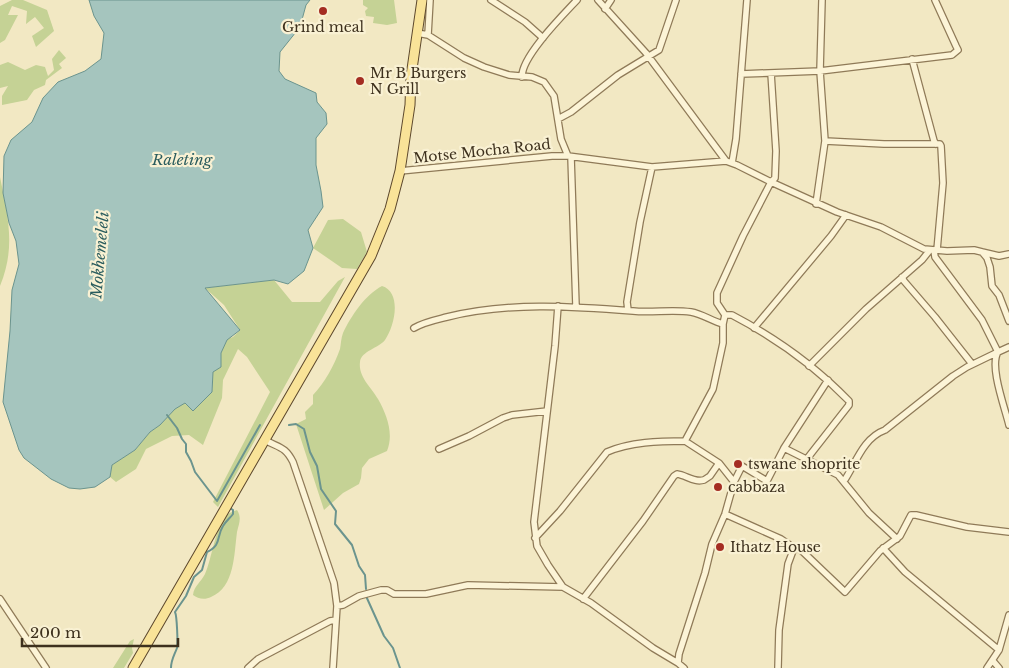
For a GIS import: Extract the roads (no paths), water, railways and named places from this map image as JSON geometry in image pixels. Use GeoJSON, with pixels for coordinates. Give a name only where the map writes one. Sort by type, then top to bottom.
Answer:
{"type":"FeatureCollection","features":[{"type":"Feature","properties":{"kind":"main road"},"geometry":{"type":"LineString","coordinates":[[133,668],[371,256],[390,208],[400,171],[422,0]]}},
{"type":"Feature","properties":{"kind":"street"},"geometry":{"type":"LineString","coordinates":[[428,35],[430,0]]}},
{"type":"Feature","properties":{"kind":"street"},"geometry":{"type":"LineString","coordinates":[[491,0],[525,22],[543,38]]}},
{"type":"Feature","properties":{"kind":"street"},"geometry":{"type":"LineString","coordinates":[[522,77],[526,63],[543,38],[577,0]]}},
{"type":"Feature","properties":{"kind":"street"},"geometry":{"type":"LineString","coordinates":[[598,0],[641,47],[729,162],[816,204],[881,227],[924,249],[974,250],[999,256],[1009,254]]}},
{"type":"Feature","properties":{"kind":"street"},"geometry":{"type":"LineString","coordinates":[[606,8],[611,0]]}},
{"type":"Feature","properties":{"kind":"street"},"geometry":{"type":"LineString","coordinates":[[558,119],[571,112],[618,76],[658,50],[676,0]]}},
{"type":"Feature","properties":{"kind":"street"},"geometry":{"type":"LineString","coordinates":[[729,162],[736,139],[747,0]]}},
{"type":"Feature","properties":{"kind":"street"},"geometry":{"type":"LineString","coordinates":[[816,204],[825,141],[820,72],[822,0]]}},
{"type":"Feature","properties":{"kind":"street"},"geometry":{"type":"LineString","coordinates":[[741,74],[820,72],[952,55],[958,50],[935,0]]}},
{"type":"Feature","properties":{"kind":"street","name":"Motse Mocha Road"},"geometry":{"type":"LineString","coordinates":[[417,33],[428,35],[464,58],[484,67],[522,77],[539,79],[550,89],[554,96],[562,139],[570,156]]}},
{"type":"Feature","properties":{"kind":"street"},"geometry":{"type":"LineString","coordinates":[[912,60],[936,144]]}},
{"type":"Feature","properties":{"kind":"street"},"geometry":{"type":"LineString","coordinates":[[685,441],[713,389],[723,343],[725,315],[717,303],[716,293],[743,236],[771,182],[775,178],[771,73]]}},
{"type":"Feature","properties":{"kind":"street"},"geometry":{"type":"LineString","coordinates":[[825,141],[940,144],[943,182],[934,250],[935,257],[982,320],[998,352]]}},
{"type":"Feature","properties":{"kind":"street","name":"Motse Mocha Road"},"geometry":{"type":"LineString","coordinates":[[400,171],[527,158],[570,156],[652,167],[729,162]]}},
{"type":"Feature","properties":{"kind":"street"},"geometry":{"type":"LineString","coordinates":[[570,156],[576,306]]}},
{"type":"Feature","properties":{"kind":"street"},"geometry":{"type":"LineString","coordinates":[[628,310],[627,302],[640,222],[652,167]]}},
{"type":"Feature","properties":{"kind":"street"},"geometry":{"type":"LineString","coordinates":[[754,328],[831,236],[846,215]]}},
{"type":"Feature","properties":{"kind":"street"},"geometry":{"type":"LineString","coordinates":[[809,366],[866,309],[934,250]]}},
{"type":"Feature","properties":{"kind":"street"},"geometry":{"type":"LineString","coordinates":[[982,252],[987,258],[990,267],[992,286],[999,296],[1009,321]]}},
{"type":"Feature","properties":{"kind":"street"},"geometry":{"type":"LineString","coordinates":[[902,277],[972,364]]}},
{"type":"Feature","properties":{"kind":"street"},"geometry":{"type":"LineString","coordinates":[[558,306],[556,346],[534,522],[535,538],[542,555],[563,587],[598,608],[652,648],[681,666],[712,544],[725,514],[734,482],[742,466],[767,481],[784,448],[828,380]]}},
{"type":"Feature","properties":{"kind":"street"},"geometry":{"type":"LineString","coordinates":[[414,328],[421,324],[480,311],[558,306],[576,306],[589,309],[692,312],[723,324]]}},
{"type":"Feature","properties":{"kind":"street"},"geometry":{"type":"LineString","coordinates":[[725,315],[732,315],[754,328],[809,366],[828,380],[850,403],[806,460]]}},
{"type":"Feature","properties":{"kind":"street"},"geometry":{"type":"LineString","coordinates":[[844,481],[857,457],[873,437],[885,430],[953,376],[972,364],[1009,347]]}},
{"type":"Feature","properties":{"kind":"street"},"geometry":{"type":"LineString","coordinates":[[998,352],[994,359],[1009,425]]}},
{"type":"Feature","properties":{"kind":"street"},"geometry":{"type":"LineString","coordinates":[[439,449],[503,418],[512,415],[547,411]]}},
{"type":"Feature","properties":{"kind":"street"},"geometry":{"type":"LineString","coordinates":[[266,440],[282,447],[288,452],[294,462],[334,583],[337,606],[333,668]]}},
{"type":"Feature","properties":{"kind":"street"},"geometry":{"type":"LineString","coordinates":[[535,538],[607,452],[616,448],[637,444],[685,441],[719,463],[734,482]]}},
{"type":"Feature","properties":{"kind":"street"},"geometry":{"type":"LineString","coordinates":[[784,448],[834,473],[844,481],[869,513],[897,539]]}},
{"type":"Feature","properties":{"kind":"street"},"geometry":{"type":"LineString","coordinates":[[583,599],[643,521],[674,476],[680,474],[694,480],[704,480],[710,476],[719,463]]}},
{"type":"Feature","properties":{"kind":"street"},"geometry":{"type":"LineString","coordinates":[[725,514],[801,550],[845,592],[883,548],[897,539],[909,517],[913,514],[966,527],[1009,532]]}},
{"type":"Feature","properties":{"kind":"street"},"geometry":{"type":"LineString","coordinates":[[778,668],[779,630],[788,564],[794,548]]}},
{"type":"Feature","properties":{"kind":"street"},"geometry":{"type":"LineString","coordinates":[[883,548],[905,572],[999,650]]}},
{"type":"Feature","properties":{"kind":"street"},"geometry":{"type":"LineString","coordinates":[[337,606],[343,605],[359,596],[381,590],[387,590],[394,594],[426,594],[468,585],[563,587]]}},
{"type":"Feature","properties":{"kind":"street"},"geometry":{"type":"LineString","coordinates":[[0,599],[46,668]]}},
{"type":"Feature","properties":{"kind":"street"},"geometry":{"type":"LineString","coordinates":[[987,668],[999,650],[1009,615]]}},
{"type":"Feature","properties":{"kind":"street"},"geometry":{"type":"LineString","coordinates":[[248,668],[258,659],[330,621],[336,620]]}},
{"type":"Feature","properties":{"kind":"street"},"geometry":{"type":"LineString","coordinates":[[993,661],[998,668]]}},
{"type":"Feature","properties":{"kind":"water","name":"Raleting"},"geometry":{"type":"Polygon","coordinates":[[[89,0],[310,0],[306,5],[300,27],[280,52],[279,71],[285,79],[316,93],[317,102],[326,113],[327,124],[316,138],[316,165],[323,207],[308,230],[313,248],[304,271],[288,284],[274,280],[205,288],[240,330],[227,340],[221,353],[221,367],[213,372],[212,392],[193,411],[185,403],[175,409],[160,425],[150,432],[135,450],[112,465],[110,477],[95,487],[80,489],[69,488],[51,479],[24,458],[19,450],[3,402],[12,290],[19,264],[16,241],[9,223],[3,193],[4,156],[11,140],[32,122],[43,98],[58,82],[85,71],[101,59],[104,33],[94,16],[89,0]]]}},
{"type":"Feature","properties":{"kind":"waterway","name":"Mokhemeleli"},"geometry":{"type":"LineString","coordinates":[[167,415],[186,444],[186,452],[195,472],[217,501],[260,425]]}},
{"type":"Feature","properties":{"kind":"waterway","name":"Mokhemeleli"},"geometry":{"type":"LineString","coordinates":[[289,425],[296,424],[304,429],[310,452],[317,466],[321,489],[336,511],[335,524],[352,545],[359,566],[365,575],[366,589]]}},
{"type":"Feature","properties":{"kind":"waterway"},"geometry":{"type":"LineString","coordinates":[[171,668],[177,648],[175,612],[186,596],[194,577],[202,570],[207,552],[215,547],[223,526],[233,514],[233,510],[230,508]]}},
{"type":"Feature","properties":{"kind":"waterway","name":"Mokhemeleli"},"geometry":{"type":"LineString","coordinates":[[366,596],[384,636],[393,648],[400,668]]}},
{"type":"Feature","properties":{"kind":"place","name":"Grind meal"},"geometry":{"type":"Point","coordinates":[323,11]}},
{"type":"Feature","properties":{"kind":"place","name":"Mr B Burgers N Grill"},"geometry":{"type":"Point","coordinates":[360,81]}},
{"type":"Feature","properties":{"kind":"place","name":"tswane shoprite"},"geometry":{"type":"Point","coordinates":[738,464]}},
{"type":"Feature","properties":{"kind":"place","name":"cabbaza"},"geometry":{"type":"Point","coordinates":[718,487]}},
{"type":"Feature","properties":{"kind":"place","name":"Ithatz House"},"geometry":{"type":"Point","coordinates":[720,547]}}]}
